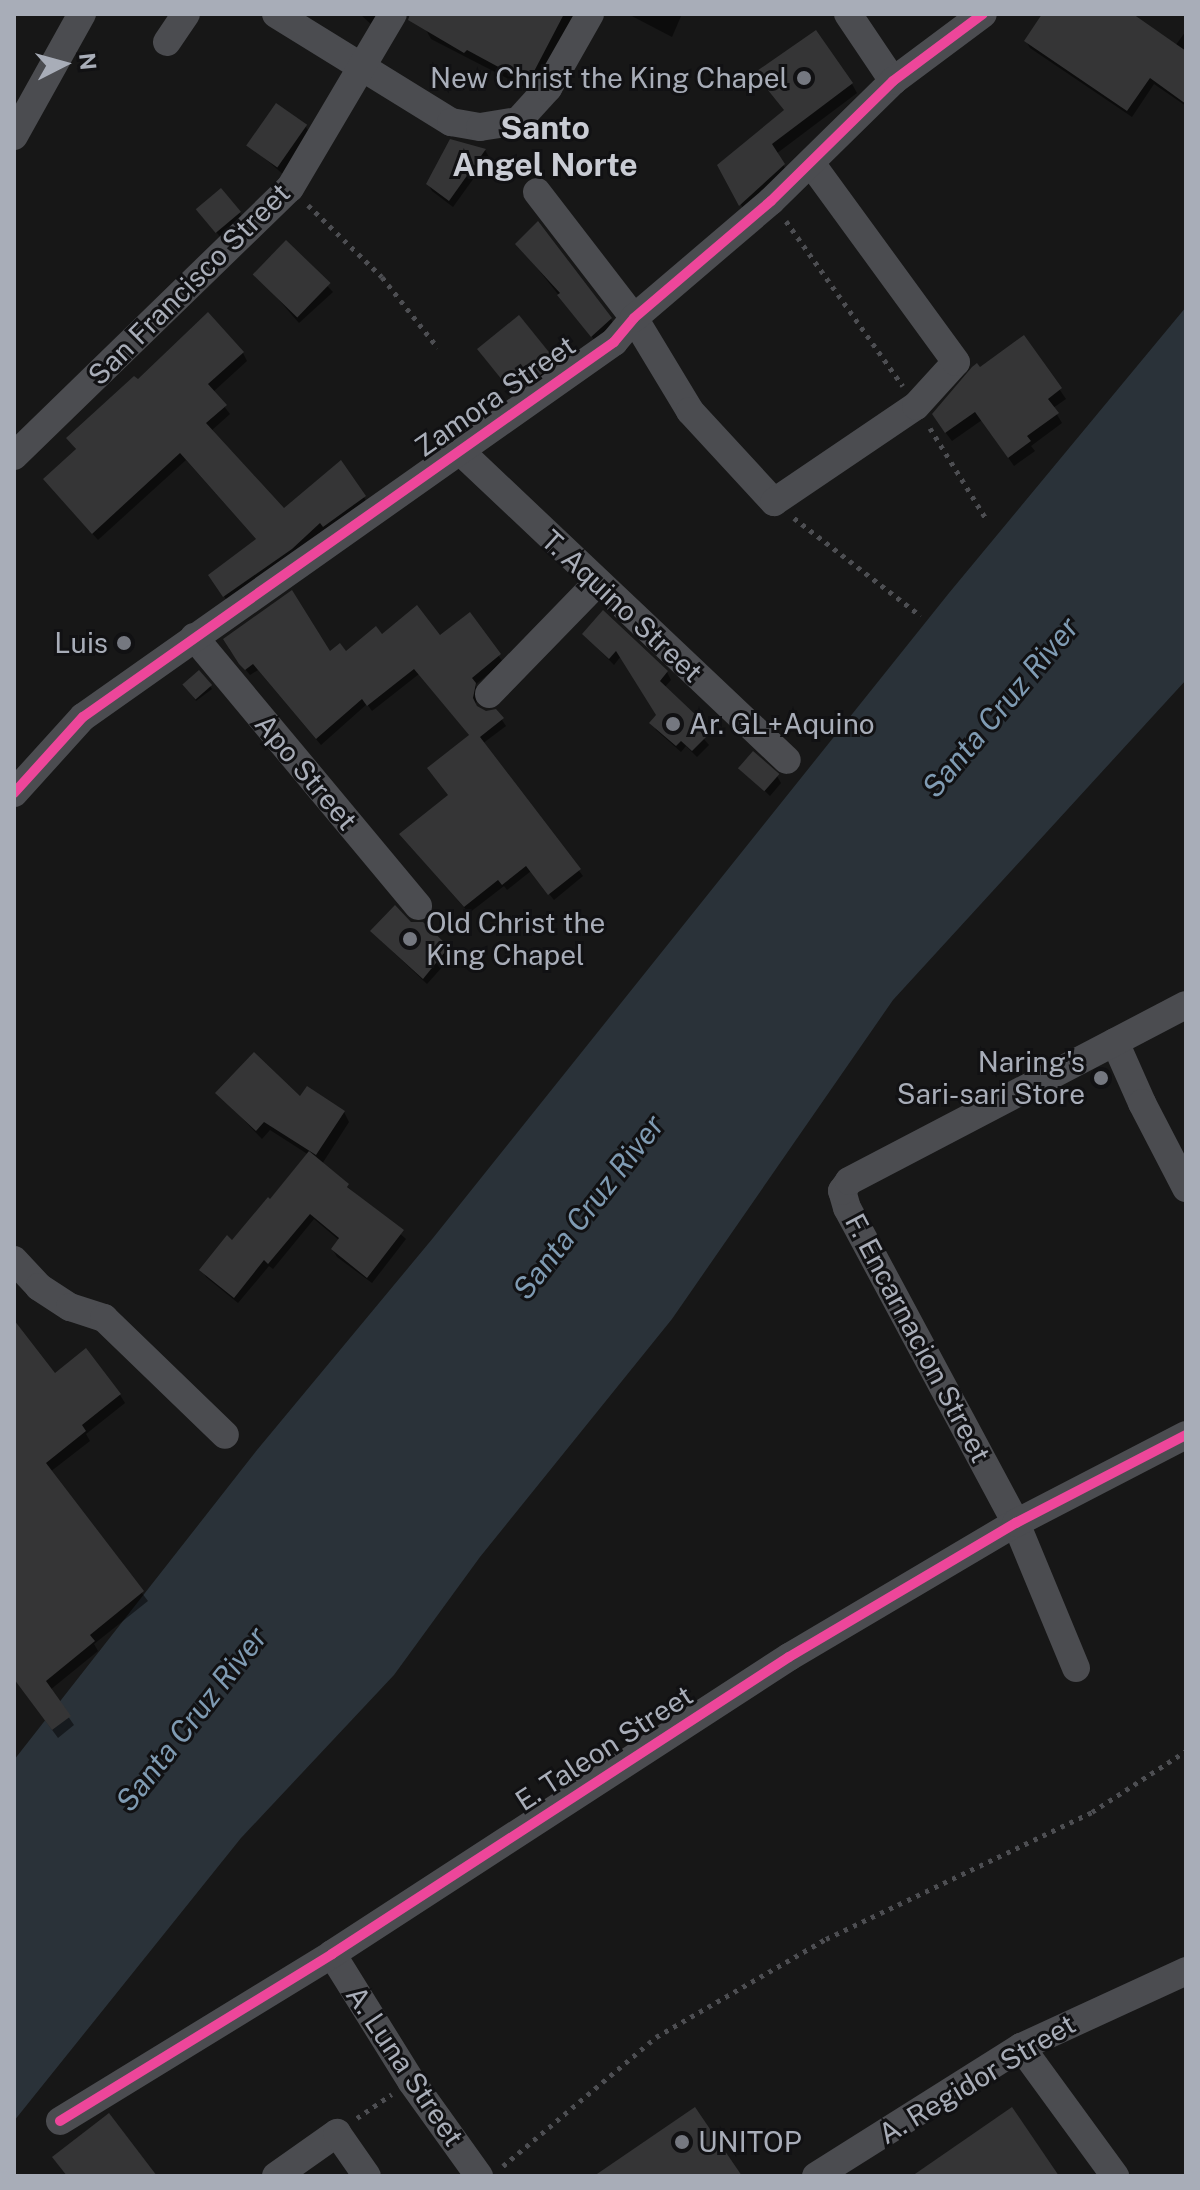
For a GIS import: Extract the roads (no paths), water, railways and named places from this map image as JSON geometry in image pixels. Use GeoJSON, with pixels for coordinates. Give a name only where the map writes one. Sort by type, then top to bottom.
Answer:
{"type":"FeatureCollection","features":[{"type":"Feature","properties":{"kind":"street"},"geometry":{"type":"LineString","coordinates":[[14,136],[82,14]]}},
{"type":"Feature","properties":{"kind":"street"},"geometry":{"type":"LineString","coordinates":[[167,42],[186,14]]}},
{"type":"Feature","properties":{"kind":"street"},"geometry":{"type":"LineString","coordinates":[[276,14],[362,64],[451,122],[480,127],[518,121],[548,88],[590,14]]}},
{"type":"Feature","properties":{"kind":"street","name":"San Francisco Street"},"geometry":{"type":"LineString","coordinates":[[14,456],[290,188],[393,14]]}},
{"type":"Feature","properties":{"kind":"street"},"geometry":{"type":"LineString","coordinates":[[848,14],[893,81]]}},
{"type":"Feature","properties":{"kind":"street","name":"Zamora Street"},"geometry":{"type":"LineString","coordinates":[[14,793],[83,717],[614,342],[634,318],[771,201],[893,81],[983,14]]}},
{"type":"Feature","properties":{"kind":"street"},"geometry":{"type":"LineString","coordinates":[[537,192],[634,318],[690,411],[774,502],[916,406],[956,362],[811,163]]}},
{"type":"Feature","properties":{"kind":"street","name":"T. Aquino Street"},"geometry":{"type":"LineString","coordinates":[[459,450],[596,584],[787,760]]}},
{"type":"Feature","properties":{"kind":"street"},"geometry":{"type":"LineString","coordinates":[[489,694],[596,584]]}},
{"type":"Feature","properties":{"kind":"street","name":"Apo Street"},"geometry":{"type":"LineString","coordinates":[[194,637],[418,906]]}},
{"type":"Feature","properties":{"kind":"street","name":"F. Encarnacion Street"},"geometry":{"type":"LineString","coordinates":[[1076,1668],[1016,1523],[847,1208],[842,1191],[849,1181],[1186,1005]]}},
{"type":"Feature","properties":{"kind":"street"},"geometry":{"type":"LineString","coordinates":[[1115,1042],[1186,1188]]}},
{"type":"Feature","properties":{"kind":"street"},"geometry":{"type":"LineString","coordinates":[[14,1260],[49,1294],[70,1307],[104,1318],[225,1435]]}},
{"type":"Feature","properties":{"kind":"street","name":"E. Taleon Street"},"geometry":{"type":"LineString","coordinates":[[60,2121],[332,1954],[789,1657],[1016,1523],[1186,1435]]}},
{"type":"Feature","properties":{"kind":"street","name":"A. Luna Street"},"geometry":{"type":"LineString","coordinates":[[332,1954],[411,2081],[479,2176]]}},
{"type":"Feature","properties":{"kind":"street","name":"A. Regidor Street"},"geometry":{"type":"LineString","coordinates":[[816,2176],[1021,2047],[1186,1971]]}},
{"type":"Feature","properties":{"kind":"street"},"geometry":{"type":"LineString","coordinates":[[1021,2047],[1115,2176]]}},
{"type":"Feature","properties":{"kind":"street"},"geometry":{"type":"LineString","coordinates":[[276,2176],[337,2133],[367,2176]]}},
{"type":"Feature","properties":{"kind":"water","name":"Santa Cruz River"},"geometry":{"type":"Polygon","coordinates":[[[1186,307],[1186,680],[893,1000],[672,1319],[480,1557],[394,1675],[241,1838],[14,2121],[14,1760],[257,1450],[433,1238],[949,593],[1186,307]]]}},
{"type":"Feature","properties":{"kind":"place","name":"New Christ the King Chapel"},"geometry":{"type":"Point","coordinates":[804,78]}},
{"type":"Feature","properties":{"kind":"place","name":"Luis"},"geometry":{"type":"Point","coordinates":[124,643]}},
{"type":"Feature","properties":{"kind":"place","name":"Ar. GL+Aquino"},"geometry":{"type":"Point","coordinates":[673,724]}},
{"type":"Feature","properties":{"kind":"place","name":"Old Christ the King Chapel"},"geometry":{"type":"Point","coordinates":[410,939]}},
{"type":"Feature","properties":{"kind":"place","name":"Naring's Sari-sari Store"},"geometry":{"type":"Point","coordinates":[1101,1078]}},
{"type":"Feature","properties":{"kind":"place","name":"UNITOP"},"geometry":{"type":"Point","coordinates":[682,2142]}},
{"type":"Feature","properties":{"kind":"district","name":"Santo Angel Norte"},"geometry":{"type":"Point","coordinates":[545,148]}}]}
